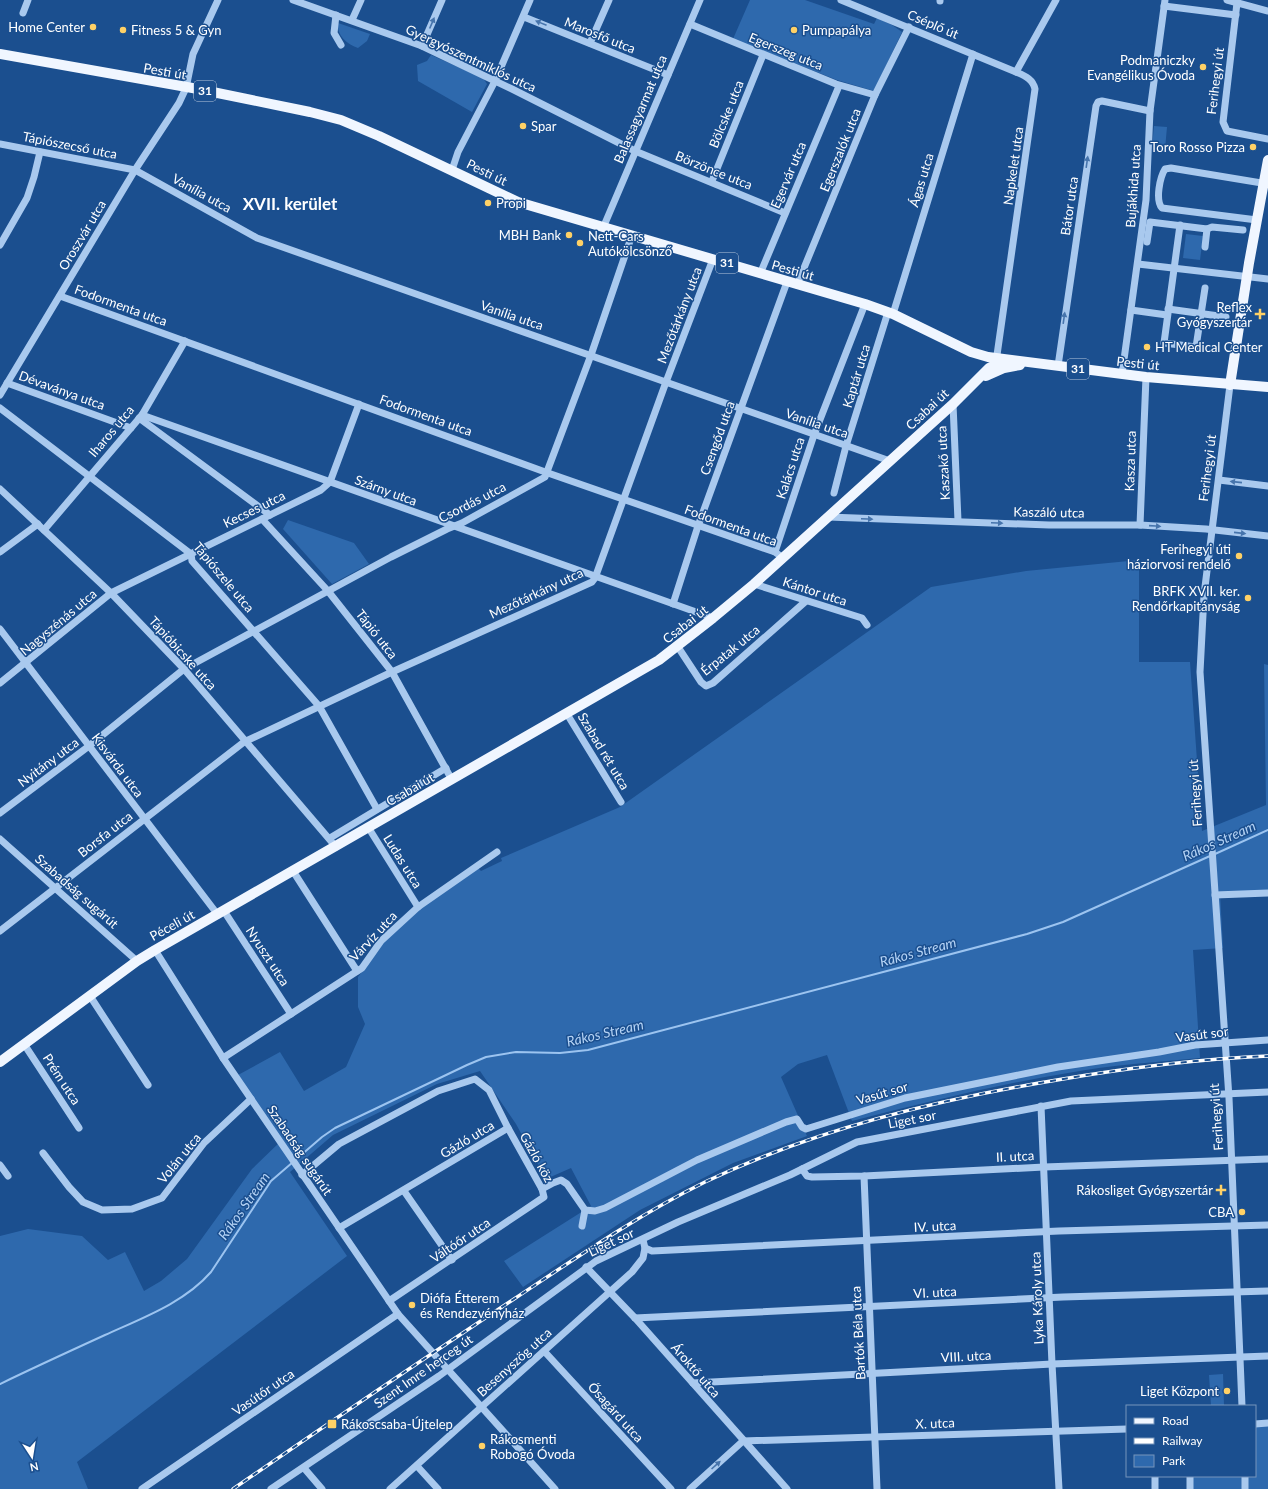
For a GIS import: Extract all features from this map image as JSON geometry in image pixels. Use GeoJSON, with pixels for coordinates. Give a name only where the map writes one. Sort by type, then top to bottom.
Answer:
{"type":"FeatureCollection","features":[{"type":"Feature","properties":{"kind":"main road","name":"Pesti út"},"geometry":{"type":"LineString","coordinates":[[0,54],[186,88],[310,112],[341,120],[379,136],[518,202],[865,304],[891,313],[955,344],[997,357],[1034,364],[1058,362],[1146,377],[1268,387]]}},
{"type":"Feature","properties":{"kind":"main road","name":"Ferihegyi út"},"geometry":{"type":"LineString","coordinates":[[1230,385],[1257,220],[1266,183],[1268,160]]}},
{"type":"Feature","properties":{"kind":"main road","name":"Csabai út"},"geometry":{"type":"LineString","coordinates":[[368,827],[639,673],[678,647],[754,584],[779,555],[828,517],[953,404],[975,380],[989,368],[997,357]]}},
{"type":"Feature","properties":{"kind":"main road"},"geometry":{"type":"LineString","coordinates":[[989,368],[997,357]]}},
{"type":"Feature","properties":{"kind":"main road","name":"Csabai út"},"geometry":{"type":"LineString","coordinates":[[975,380],[1011,366],[1034,364]]}},
{"type":"Feature","properties":{"kind":"main road","name":"Péceli út"},"geometry":{"type":"LineString","coordinates":[[0,1062],[137,961],[293,871],[333,842],[368,827]]}},
{"type":"Feature","properties":{"kind":"street"},"geometry":{"type":"LineString","coordinates":[[23,13],[28,0]]}},
{"type":"Feature","properties":{"kind":"street"},"geometry":{"type":"LineString","coordinates":[[186,88],[193,54],[218,0]]}},
{"type":"Feature","properties":{"kind":"street","name":"Gyergyószentmiklós utca"},"geometry":{"type":"LineString","coordinates":[[293,0],[422,46],[635,151]]}},
{"type":"Feature","properties":{"kind":"street"},"geometry":{"type":"LineString","coordinates":[[352,20],[360,0]]}},
{"type":"Feature","properties":{"kind":"street"},"geometry":{"type":"LineString","coordinates":[[422,46],[442,0]]}},
{"type":"Feature","properties":{"kind":"street"},"geometry":{"type":"LineString","coordinates":[[452,170],[458,152],[495,81],[524,17],[530,0]]}},
{"type":"Feature","properties":{"kind":"street"},"geometry":{"type":"LineString","coordinates":[[590,44],[610,0]]}},
{"type":"Feature","properties":{"kind":"street","name":"Balassagyarmat utca"},"geometry":{"type":"LineString","coordinates":[[603,228],[700,0]]}},
{"type":"Feature","properties":{"kind":"street","name":"Cséplő út"},"geometry":{"type":"LineString","coordinates":[[841,0],[1016,72]]}},
{"type":"Feature","properties":{"kind":"street"},"geometry":{"type":"LineString","coordinates":[[1016,72],[1056,0]]}},
{"type":"Feature","properties":{"kind":"street"},"geometry":{"type":"LineString","coordinates":[[1227,0],[1268,12]]}},
{"type":"Feature","properties":{"kind":"street"},"geometry":{"type":"LineString","coordinates":[[1165,3],[1236,15]]}},
{"type":"Feature","properties":{"kind":"street","name":"Bujákhida utca"},"geometry":{"type":"LineString","coordinates":[[1122,374],[1146,200],[1150,110],[1165,3]]}},
{"type":"Feature","properties":{"kind":"street","name":"Ferihegyi út"},"geometry":{"type":"LineString","coordinates":[[1237,3],[1223,122],[1224,127],[1227,131],[1268,139]]}},
{"type":"Feature","properties":{"kind":"street"},"geometry":{"type":"LineString","coordinates":[[336,15],[334,33],[341,45]]}},
{"type":"Feature","properties":{"kind":"street","name":"Marosfő utca"},"geometry":{"type":"LineString","coordinates":[[524,17],[668,75]]}},
{"type":"Feature","properties":{"kind":"street","name":"Egerszeg utca"},"geometry":{"type":"LineString","coordinates":[[690,24],[839,86],[875,95]]}},
{"type":"Feature","properties":{"kind":"street","name":"Egerszalók utca"},"geometry":{"type":"LineString","coordinates":[[792,283],[875,95],[909,27]]}},
{"type":"Feature","properties":{"kind":"street","name":"Ágas utca"},"geometry":{"type":"LineString","coordinates":[[891,313],[973,54]]}},
{"type":"Feature","properties":{"kind":"street","name":"Bölcske utca"},"geometry":{"type":"LineString","coordinates":[[712,181],[763,55]]}},
{"type":"Feature","properties":{"kind":"street","name":"Napkelet utca"},"geometry":{"type":"LineString","coordinates":[[997,357],[1035,89],[1034,83],[1030,78],[1016,72]]}},
{"type":"Feature","properties":{"kind":"street","name":"Egervár utca"},"geometry":{"type":"LineString","coordinates":[[760,274],[784,212],[839,86]]}},
{"type":"Feature","properties":{"kind":"street","name":"Oroszvár utca"},"geometry":{"type":"LineString","coordinates":[[0,395],[186,88]]}},
{"type":"Feature","properties":{"kind":"street","name":"Bátor utca"},"geometry":{"type":"LineString","coordinates":[[1058,362],[1096,106],[1098,102],[1102,101],[1150,110]]}},
{"type":"Feature","properties":{"kind":"street","name":"Tápiószecső utca"},"geometry":{"type":"LineString","coordinates":[[0,144],[135,170]]}},
{"type":"Feature","properties":{"kind":"street","name":"Börzönce utca"},"geometry":{"type":"LineString","coordinates":[[635,151],[712,181],[784,212]]}},
{"type":"Feature","properties":{"kind":"street"},"geometry":{"type":"LineString","coordinates":[[0,245],[27,198],[40,152]]}},
{"type":"Feature","properties":{"kind":"street"},"geometry":{"type":"LineString","coordinates":[[1257,220],[1162,208],[1159,202],[1162,173],[1165,168],[1171,168],[1266,183]]}},
{"type":"Feature","properties":{"kind":"street","name":"Vanília utca"},"geometry":{"type":"LineString","coordinates":[[135,170],[257,238],[890,461]]}},
{"type":"Feature","properties":{"kind":"street"},"geometry":{"type":"LineString","coordinates":[[1147,242],[1150,222],[1207,229],[1212,227],[1243,230]]}},
{"type":"Feature","properties":{"kind":"street"},"geometry":{"type":"LineString","coordinates":[[1180,226],[1173,267],[1164,343],[1196,347],[1205,288]]}},
{"type":"Feature","properties":{"kind":"street"},"geometry":{"type":"LineString","coordinates":[[1205,247],[1207,229]]}},
{"type":"Feature","properties":{"kind":"street"},"geometry":{"type":"LineString","coordinates":[[548,473],[591,356],[632,235]]}},
{"type":"Feature","properties":{"kind":"street","name":"Mezőtárkány utca"},"geometry":{"type":"LineString","coordinates":[[244,742],[392,672],[592,582],[595,578],[666,382],[713,259]]}},
{"type":"Feature","properties":{"kind":"street"},"geometry":{"type":"LineString","coordinates":[[1138,264],[1268,279]]}},
{"type":"Feature","properties":{"kind":"street","name":"Csengőd utca"},"geometry":{"type":"LineString","coordinates":[[673,604],[698,526],[740,408],[792,283]]}},
{"type":"Feature","properties":{"kind":"street","name":"Fodormenta utca"},"geometry":{"type":"LineString","coordinates":[[60,296],[779,555]]}},
{"type":"Feature","properties":{"kind":"street","name":"Kalács utca"},"geometry":{"type":"LineString","coordinates":[[779,555],[814,435],[865,304]]}},
{"type":"Feature","properties":{"kind":"street"},"geometry":{"type":"LineString","coordinates":[[1131,310],[1201,314],[1226,318]]}},
{"type":"Feature","properties":{"kind":"street","name":"Kaptár utca"},"geometry":{"type":"LineString","coordinates":[[834,493],[846,446],[891,313]]}},
{"type":"Feature","properties":{"kind":"street","name":"Iharos utca"},"geometry":{"type":"LineString","coordinates":[[44,530],[140,417],[185,341]]}},
{"type":"Feature","properties":{"kind":"street","name":"Kasza utca"},"geometry":{"type":"LineString","coordinates":[[1140,525],[1146,377]]}},
{"type":"Feature","properties":{"kind":"street","name":"Dévaványa utca"},"geometry":{"type":"LineString","coordinates":[[8,383],[131,428]]}},
{"type":"Feature","properties":{"kind":"street","name":"Ferihegyi út"},"geometry":{"type":"LineString","coordinates":[[1230,385],[1204,595],[1200,646],[1212,860],[1232,1160],[1242,1405]]}},
{"type":"Feature","properties":{"kind":"street"},"geometry":{"type":"LineString","coordinates":[[330,482],[359,404]]}},
{"type":"Feature","properties":{"kind":"street","name":"Kaszakő utca"},"geometry":{"type":"LineString","coordinates":[[953,404],[958,521]]}},
{"type":"Feature","properties":{"kind":"street","name":"Tápiószele utca"},"geometry":{"type":"LineString","coordinates":[[0,408],[191,554],[192,561],[319,706],[378,809]]}},
{"type":"Feature","properties":{"kind":"street"},"geometry":{"type":"LineString","coordinates":[[140,417],[270,515]]}},
{"type":"Feature","properties":{"kind":"street","name":"Szárny utca"},"geometry":{"type":"LineString","coordinates":[[140,417],[330,482],[595,578],[713,618]]}},
{"type":"Feature","properties":{"kind":"street","name":"Csordás utca"},"geometry":{"type":"LineString","coordinates":[[184,669],[328,591],[469,519],[548,473]]}},
{"type":"Feature","properties":{"kind":"street"},"geometry":{"type":"LineString","coordinates":[[1219,480],[1268,486]]}},
{"type":"Feature","properties":{"kind":"street","name":"Kecses utca"},"geometry":{"type":"LineString","coordinates":[[111,593],[321,490],[330,482]]}},
{"type":"Feature","properties":{"kind":"street","name":"Tápióbicske utca"},"geometry":{"type":"LineString","coordinates":[[0,489],[111,593],[184,669],[244,742],[333,842]]}},
{"type":"Feature","properties":{"kind":"street","name":"Kaszáló utca"},"geometry":{"type":"LineString","coordinates":[[828,517],[1049,525],[1140,525],[1268,536]]}},
{"type":"Feature","properties":{"kind":"street","name":"Tápió utca"},"geometry":{"type":"LineString","coordinates":[[262,519],[328,591],[392,672],[452,780]]}},
{"type":"Feature","properties":{"kind":"street"},"geometry":{"type":"LineString","coordinates":[[0,552],[38,524]]}},
{"type":"Feature","properties":{"kind":"street","name":"Kántor utca"},"geometry":{"type":"LineString","coordinates":[[754,584],[862,618],[867,625]]}},
{"type":"Feature","properties":{"kind":"street","name":"Nagyszénás utca"},"geometry":{"type":"LineString","coordinates":[[0,683],[111,593]]}},
{"type":"Feature","properties":{"kind":"street","name":"Érpatak utca"},"geometry":{"type":"LineString","coordinates":[[678,647],[701,682],[706,686],[713,683],[806,601]]}},
{"type":"Feature","properties":{"kind":"street","name":"Kisvárda utca"},"geometry":{"type":"LineString","coordinates":[[0,629],[145,819],[221,913]]}},
{"type":"Feature","properties":{"kind":"street","name":"Nyitány utca"},"geometry":{"type":"LineString","coordinates":[[0,813],[89,746],[184,669]]}},
{"type":"Feature","properties":{"kind":"street","name":"Szabad rét utca"},"geometry":{"type":"LineString","coordinates":[[567,714],[621,802]]}},
{"type":"Feature","properties":{"kind":"street","name":"Borsfa utca"},"geometry":{"type":"LineString","coordinates":[[0,931],[244,742]]}},
{"type":"Feature","properties":{"kind":"street","name":"Csabai út"},"geometry":{"type":"LineString","coordinates":[[333,842],[378,809],[446,768]]}},
{"type":"Feature","properties":{"kind":"street","name":"Ludas utca"},"geometry":{"type":"LineString","coordinates":[[368,827],[418,907]]}},
{"type":"Feature","properties":{"kind":"street","name":"Szabadság sugárút"},"geometry":{"type":"LineString","coordinates":[[0,839],[137,961]]}},
{"type":"Feature","properties":{"kind":"street","name":"Várvíz utca"},"geometry":{"type":"LineString","coordinates":[[223,1058],[362,968],[381,941],[418,907],[497,852]]}},
{"type":"Feature","properties":{"kind":"street"},"geometry":{"type":"LineString","coordinates":[[293,871],[357,971]]}},
{"type":"Feature","properties":{"kind":"street"},"geometry":{"type":"LineString","coordinates":[[1215,895],[1268,893]]}},
{"type":"Feature","properties":{"kind":"street","name":"Nyuszt utca"},"geometry":{"type":"LineString","coordinates":[[221,913],[291,1014]]}},
{"type":"Feature","properties":{"kind":"street","name":"Szabadság sugárút"},"geometry":{"type":"LineString","coordinates":[[155,950],[223,1058],[398,1314],[555,1489]]}},
{"type":"Feature","properties":{"kind":"street"},"geometry":{"type":"LineString","coordinates":[[90,996],[148,1085]]}},
{"type":"Feature","properties":{"kind":"street","name":"Vasút sor"},"geometry":{"type":"LineString","coordinates":[[585,1210],[605,1208],[697,1160],[786,1122],[797,1119],[802,1127],[806,1129],[912,1096],[1058,1067],[1159,1052],[1195,1045],[1268,1040]]}},
{"type":"Feature","properties":{"kind":"street","name":"Prém utca"},"geometry":{"type":"LineString","coordinates":[[24,1044],[79,1128]]}},
{"type":"Feature","properties":{"kind":"street","name":"Gázló utca"},"geometry":{"type":"LineString","coordinates":[[301,1172],[339,1144],[438,1091],[474,1079],[489,1090],[508,1128],[404,1191],[339,1228]]}},
{"type":"Feature","properties":{"kind":"street","name":"Liget sor"},"geometry":{"type":"LineString","coordinates":[[586,1267],[678,1222],[802,1169],[857,1142],[1071,1101],[1268,1092]]}},
{"type":"Feature","properties":{"kind":"street","name":"Volán utca"},"geometry":{"type":"LineString","coordinates":[[43,1153],[69,1187],[83,1202],[102,1210],[132,1209],[162,1198],[204,1143],[252,1099]]}},
{"type":"Feature","properties":{"kind":"street","name":"Lyka Károly utca"},"geometry":{"type":"LineString","coordinates":[[1041,1106],[1059,1489]]}},
{"type":"Feature","properties":{"kind":"street","name":"Gázló köz"},"geometry":{"type":"LineString","coordinates":[[508,1128],[542,1190],[544,1197]]}},
{"type":"Feature","properties":{"kind":"street","name":"II. utca"},"geometry":{"type":"LineString","coordinates":[[802,1169],[807,1176],[812,1177],[864,1176],[1044,1167],[1268,1159]]}},
{"type":"Feature","properties":{"kind":"street"},"geometry":{"type":"LineString","coordinates":[[0,1165],[8,1176]]}},
{"type":"Feature","properties":{"kind":"street","name":"Bartók Béla utca"},"geometry":{"type":"LineString","coordinates":[[864,1176],[877,1489]]}},
{"type":"Feature","properties":{"kind":"street"},"geometry":{"type":"LineString","coordinates":[[542,1190],[561,1180],[568,1184],[585,1210],[582,1226]]}},
{"type":"Feature","properties":{"kind":"street"},"geometry":{"type":"LineString","coordinates":[[404,1191],[452,1260]]}},
{"type":"Feature","properties":{"kind":"street","name":"Váltóőr utca"},"geometry":{"type":"LineString","coordinates":[[389,1301],[544,1197]]}},
{"type":"Feature","properties":{"kind":"street","name":"IV. utca"},"geometry":{"type":"LineString","coordinates":[[646,1248],[652,1252],[1046,1232],[1268,1225]]}},
{"type":"Feature","properties":{"kind":"street"},"geometry":{"type":"LineString","coordinates":[[643,1240],[646,1248]]}},
{"type":"Feature","properties":{"kind":"street","name":"Besenyszög utca"},"geometry":{"type":"LineString","coordinates":[[390,1489],[632,1272],[643,1258],[646,1248]]}},
{"type":"Feature","properties":{"kind":"street","name":"Ároktő utca"},"geometry":{"type":"LineString","coordinates":[[586,1267],[635,1318],[743,1442],[787,1489]]}},
{"type":"Feature","properties":{"kind":"street","name":"Szent Imre herceg út"},"geometry":{"type":"LineString","coordinates":[[271,1489],[448,1370],[586,1267]]}},
{"type":"Feature","properties":{"kind":"street","name":"VI. utca"},"geometry":{"type":"LineString","coordinates":[[635,1318],[869,1308],[1049,1298],[1268,1291]]}},
{"type":"Feature","properties":{"kind":"street","name":"Vasútőr utca"},"geometry":{"type":"LineString","coordinates":[[142,1489],[398,1314]]}},
{"type":"Feature","properties":{"kind":"street","name":"Ősagárd utca"},"geometry":{"type":"LineString","coordinates":[[544,1351],[671,1489]]}},
{"type":"Feature","properties":{"kind":"street","name":"VIII. utca"},"geometry":{"type":"LineString","coordinates":[[693,1383],[1052,1364],[1268,1356]]}},
{"type":"Feature","properties":{"kind":"street"},"geometry":{"type":"LineString","coordinates":[[1256,1424],[1268,1423]]}},
{"type":"Feature","properties":{"kind":"street","name":"X. utca"},"geometry":{"type":"LineString","coordinates":[[743,1442],[1126,1429]]}},
{"type":"Feature","properties":{"kind":"street"},"geometry":{"type":"LineString","coordinates":[[690,1489],[743,1442]]}},
{"type":"Feature","properties":{"kind":"street"},"geometry":{"type":"LineString","coordinates":[[417,1466],[438,1489]]}},
{"type":"Feature","properties":{"kind":"street"},"geometry":{"type":"LineString","coordinates":[[304,1468],[322,1489]]}},
{"type":"Feature","properties":{"kind":"street"},"geometry":{"type":"LineString","coordinates":[[1155,1477],[1155,1489]]}},
{"type":"Feature","properties":{"kind":"street"},"geometry":{"type":"LineString","coordinates":[[1190,1477],[1190,1489]]}},
{"type":"Feature","properties":{"kind":"street"},"geometry":{"type":"LineString","coordinates":[[1245,1477],[1245,1489]]}},
{"type":"Feature","properties":{"kind":"green space"},"geometry":{"type":"Polygon","coordinates":[[[750,0],[805,0],[874,24],[877,18],[892,25],[902,32],[874,91],[837,80],[733,39],[750,0]]]}},
{"type":"Feature","properties":{"kind":"green space"},"geometry":{"type":"Polygon","coordinates":[[[338,23],[370,34],[367,41],[358,48],[350,45],[339,32],[338,23]]]}},
{"type":"Feature","properties":{"kind":"green space"},"geometry":{"type":"Polygon","coordinates":[[[431,55],[483,78],[487,84],[472,112],[418,81],[417,65],[427,61],[431,55]]]}},
{"type":"Feature","properties":{"kind":"green space"},"geometry":{"type":"Polygon","coordinates":[[[1154,126],[1167,127],[1165,149],[1152,148],[1154,126]]]}},
{"type":"Feature","properties":{"kind":"green space"},"geometry":{"type":"Polygon","coordinates":[[[1186,234],[1203,236],[1200,260],[1183,258],[1186,234]]]}},
{"type":"Feature","properties":{"kind":"green space"},"geometry":{"type":"Polygon","coordinates":[[[288,520],[354,543],[369,564],[332,584],[283,529],[288,520]]]}},
{"type":"Feature","properties":{"kind":"green space"},"geometry":{"type":"Polygon","coordinates":[[[1139,560],[1139,662],[1190,662],[1202,831],[1266,805],[1264,664],[1268,665],[1268,891],[1220,893],[1223,948],[1193,950],[1200,1058],[1084,1070],[1013,1083],[852,1121],[827,1055],[798,1064],[781,1077],[807,1136],[733,1163],[640,1210],[523,1287],[504,1261],[591,1206],[571,1168],[546,1179],[516,1124],[480,1071],[437,1084],[333,1135],[290,1172],[347,1256],[77,1462],[88,1489],[0,1489],[0,1236],[28,1229],[82,1236],[108,1260],[125,1252],[144,1291],[161,1281],[187,1259],[252,1169],[282,1140],[238,1075],[280,1052],[304,1091],[346,1067],[365,1024],[358,1007],[358,977],[383,943],[418,910],[478,868],[481,871],[502,861],[501,858],[620,807],[931,587],[1026,571],[1139,560]]]}},
{"type":"Feature","properties":{"kind":"green space"},"geometry":{"type":"Polygon","coordinates":[[[1223,1374],[1224,1405],[1211,1405],[1209,1375],[1223,1374]]]}},
{"type":"Feature","properties":{"kind":"green space"},"geometry":{"type":"Polygon","coordinates":[[[1268,1423],[1268,1489],[1190,1489],[1190,1477],[1256,1477],[1256,1424],[1268,1423]]]}},
{"type":"Feature","properties":{"kind":"waterway","name":"Rákos Stream"},"geometry":{"type":"LineString","coordinates":[[1215,854],[1268,830]]}},
{"type":"Feature","properties":{"kind":"waterway","name":"Rákos Stream"},"geometry":{"type":"LineString","coordinates":[[0,1384],[148,1316],[188,1293],[211,1272],[271,1181],[322,1137],[335,1128],[467,1065],[486,1057],[516,1052],[560,1053],[588,1050],[1027,934],[1063,922],[1210,856]]}},
{"type":"Feature","properties":{"kind":"railway"},"geometry":{"type":"LineString","coordinates":[[233,1489],[444,1346],[608,1238],[680,1195],[747,1163],[833,1132],[922,1107],[967,1097],[1057,1080],[1136,1068],[1215,1059],[1268,1056]]}},
{"type":"Feature","properties":{"kind":"place","name":"Home Center"},"geometry":{"type":"Point","coordinates":[93,27]}},
{"type":"Feature","properties":{"kind":"place","name":"Fitness 5 & Gyn"},"geometry":{"type":"Point","coordinates":[123,30]}},
{"type":"Feature","properties":{"kind":"place","name":"Pumpapálya"},"geometry":{"type":"Point","coordinates":[794,30]}},
{"type":"Feature","properties":{"kind":"place","name":"Podmaniczky Evangélikus Óvoda"},"geometry":{"type":"Point","coordinates":[1203,67]}},
{"type":"Feature","properties":{"kind":"place","name":"Spar"},"geometry":{"type":"Point","coordinates":[523,126]}},
{"type":"Feature","properties":{"kind":"place","name":"Toro Rosso Pizza"},"geometry":{"type":"Point","coordinates":[1253,147]}},
{"type":"Feature","properties":{"kind":"place","name":"Propi"},"geometry":{"type":"Point","coordinates":[488,203]}},
{"type":"Feature","properties":{"kind":"place","name":"MBH Bank"},"geometry":{"type":"Point","coordinates":[569,235]}},
{"type":"Feature","properties":{"kind":"place","name":"Nett-Cars Autókölcsönző"},"geometry":{"type":"Point","coordinates":[580,243]}},
{"type":"Feature","properties":{"kind":"place","name":"Reflex Gyógyszertár"},"geometry":{"type":"Point","coordinates":[1260,314]}},
{"type":"Feature","properties":{"kind":"place","name":"HT Medical Center"},"geometry":{"type":"Point","coordinates":[1147,347]}},
{"type":"Feature","properties":{"kind":"place","name":"Ferihegyi úti háziorvosi rendelő"},"geometry":{"type":"Point","coordinates":[1239,556]}},
{"type":"Feature","properties":{"kind":"place","name":"BRFK XVII. ker. Rendőrkapitányság"},"geometry":{"type":"Point","coordinates":[1248,598]}},
{"type":"Feature","properties":{"kind":"place","name":"Rákosliget Gyógyszertár"},"geometry":{"type":"Point","coordinates":[1221,1190]}},
{"type":"Feature","properties":{"kind":"place","name":"CBA"},"geometry":{"type":"Point","coordinates":[1242,1212]}},
{"type":"Feature","properties":{"kind":"place","name":"Diófa Étterem és Rendezvényház"},"geometry":{"type":"Point","coordinates":[412,1305]}},
{"type":"Feature","properties":{"kind":"place","name":"Liget Központ"},"geometry":{"type":"Point","coordinates":[1227,1391]}},
{"type":"Feature","properties":{"kind":"place","name":"Rákoscsaba-Újtelep"},"geometry":{"type":"Point","coordinates":[332,1424]}},
{"type":"Feature","properties":{"kind":"place","name":"Rákosmenti Robogó Óvoda"},"geometry":{"type":"Point","coordinates":[482,1446]}},
{"type":"Feature","properties":{"kind":"district","name":"XVII. kerület"},"geometry":{"type":"Point","coordinates":[290,204]}}]}
